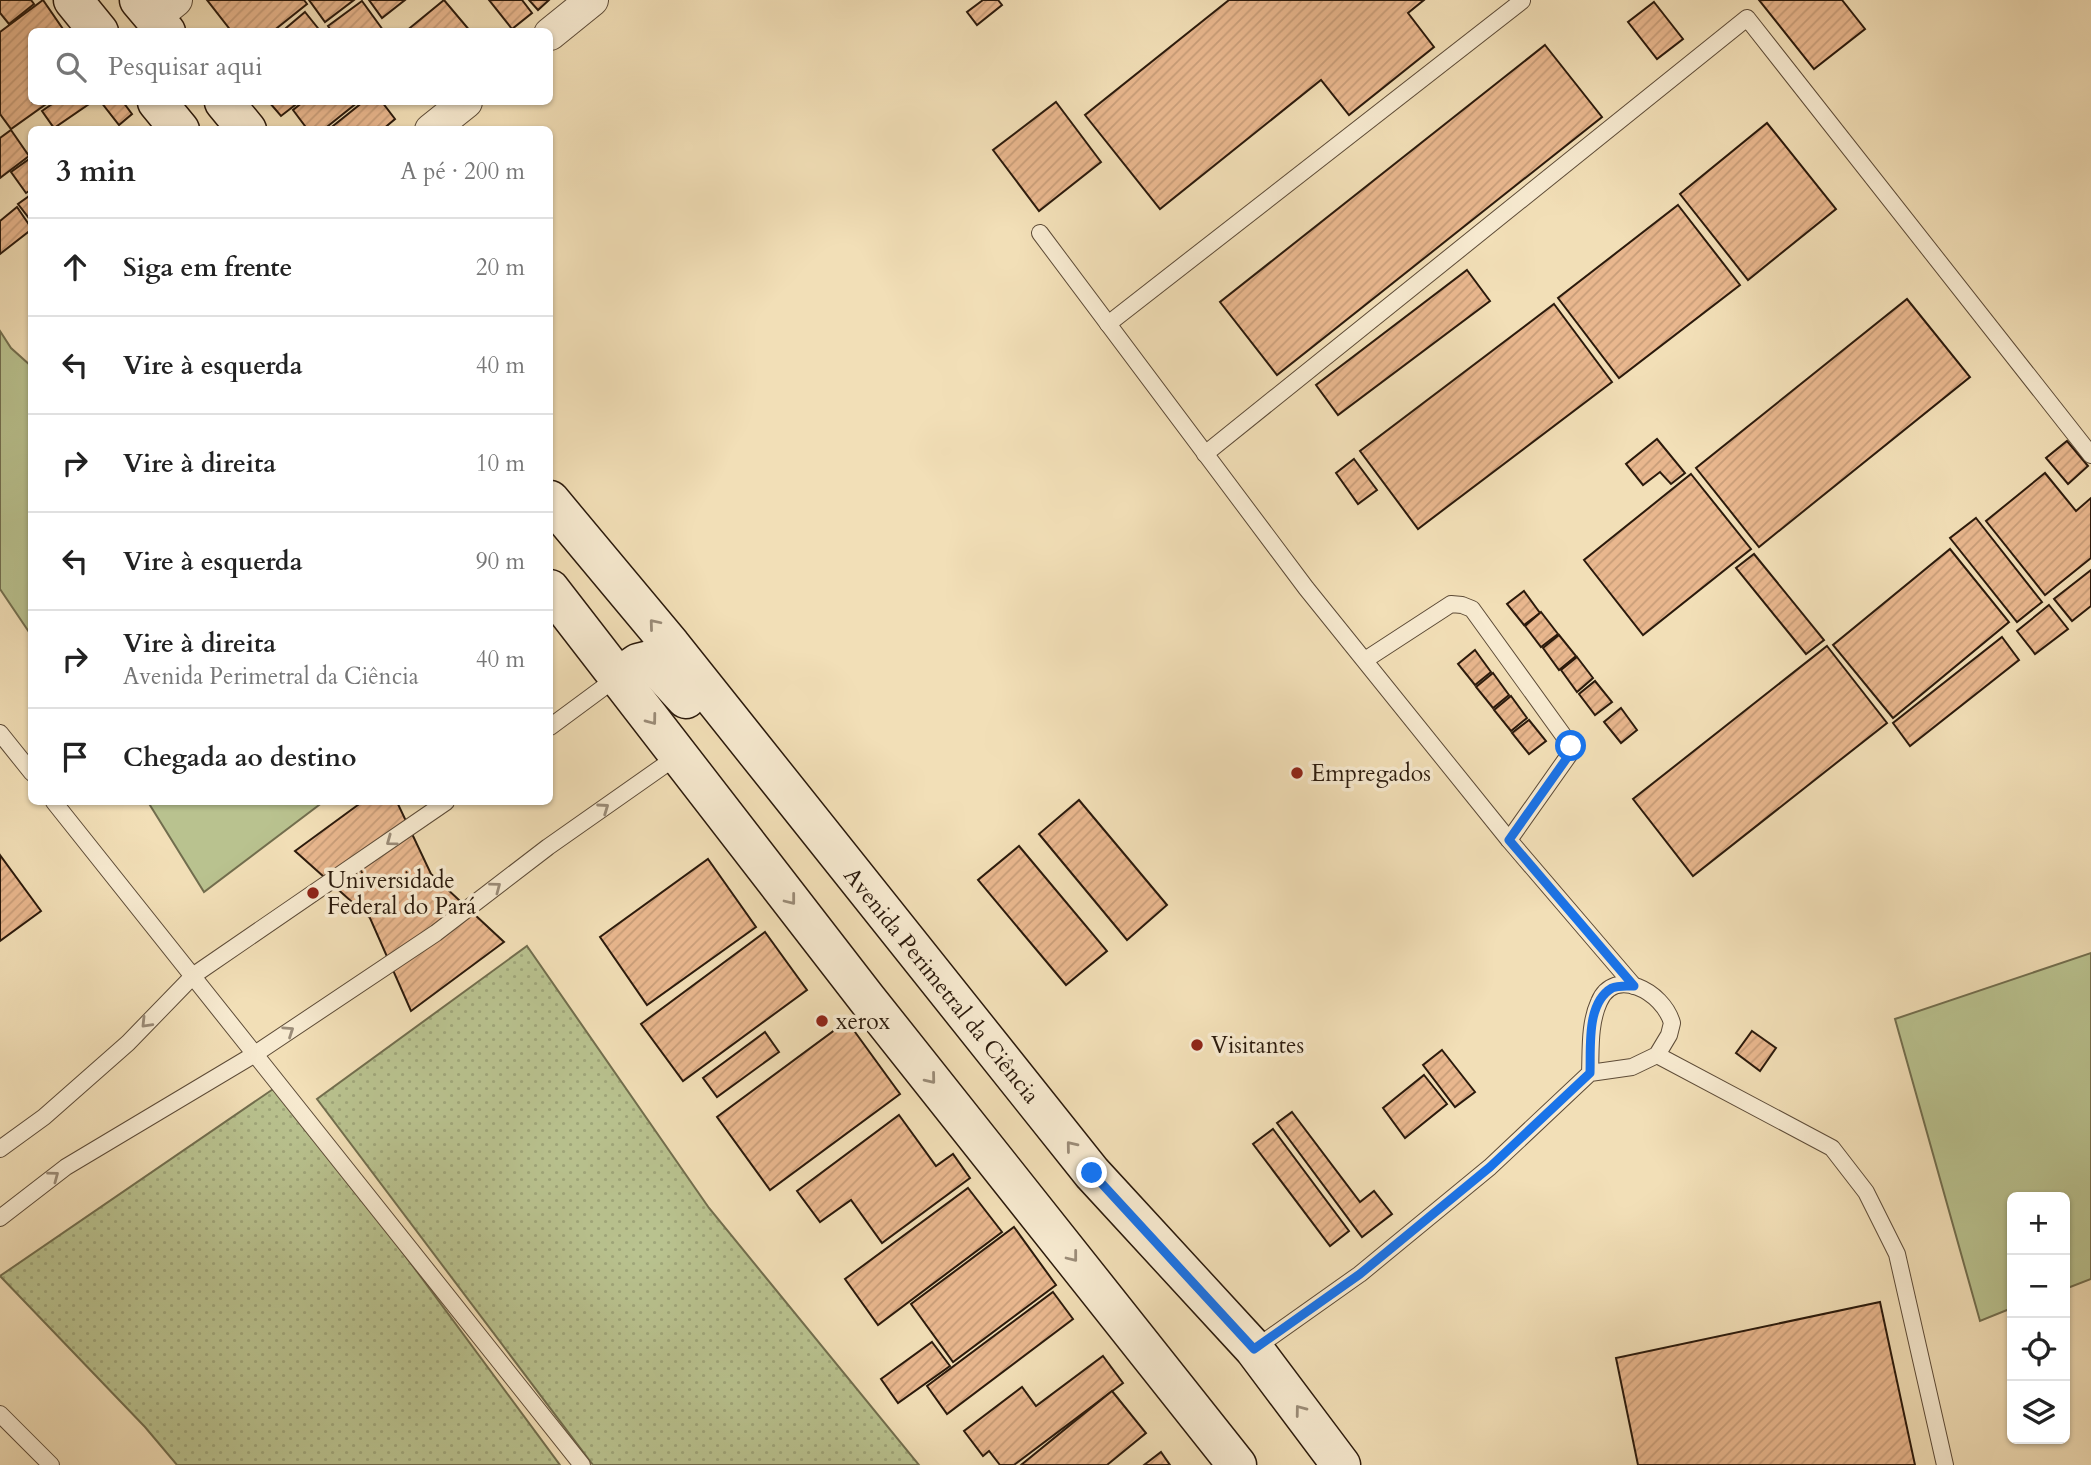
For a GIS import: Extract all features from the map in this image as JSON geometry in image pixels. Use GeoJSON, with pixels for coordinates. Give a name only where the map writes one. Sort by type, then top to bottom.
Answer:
{"type":"FeatureCollection","features":[{"type":"Feature","properties":{"kind":"main road"},"geometry":{"type":"LineString","coordinates":[[73,0],[96,28]]}},
{"type":"Feature","properties":{"kind":"main road"},"geometry":{"type":"LineString","coordinates":[[159,105],[177,126]]}},
{"type":"Feature","properties":{"kind":"main road"},"geometry":{"type":"LineString","coordinates":[[226,105],[244,126]]}},
{"type":"Feature","properties":{"kind":"main road","name":"Avenida Perimetral da Ciência"},"geometry":{"type":"LineString","coordinates":[[553,504],[671,645],[1092,1173],[1254,1349],[1341,1465]]}},
{"type":"Feature","properties":{"kind":"main road"},"geometry":{"type":"LineString","coordinates":[[553,593],[867,999],[1232,1459],[1264,1465]]}},
{"type":"Feature","properties":{"kind":"main road"},"geometry":{"type":"LineString","coordinates":[[619,676],[644,661],[655,663],[850,889],[913,949]]}},
{"type":"Feature","properties":{"kind":"street"},"geometry":{"type":"LineString","coordinates":[[553,32],[592,0]]}},
{"type":"Feature","properties":{"kind":"street"},"geometry":{"type":"LineString","coordinates":[[436,126],[462,105]]}},
{"type":"Feature","properties":{"kind":"lane"},"geometry":{"type":"LineString","coordinates":[[1108,324],[1522,1]]}},
{"type":"Feature","properties":{"kind":"lane"},"geometry":{"type":"LineString","coordinates":[[1205,454],[1747,18],[2091,455]]}},
{"type":"Feature","properties":{"kind":"lane"},"geometry":{"type":"LineString","coordinates":[[1040,233],[1205,454],[1364,660],[1509,840],[1634,986]]}},
{"type":"Feature","properties":{"kind":"lane"},"geometry":{"type":"LineString","coordinates":[[1364,660],[1451,604],[1462,604],[1472,609],[1571,746],[1569,755],[1509,840]]}},
{"type":"Feature","properties":{"kind":"lane"},"geometry":{"type":"LineString","coordinates":[[553,725],[619,676]]}},
{"type":"Feature","properties":{"kind":"lane"},"geometry":{"type":"LineString","coordinates":[[0,733],[28,768]]}},
{"type":"Feature","properties":{"kind":"lane"},"geometry":{"type":"LineString","coordinates":[[0,1218],[66,1167],[255,1054],[436,933],[548,848],[679,755]]}},
{"type":"Feature","properties":{"kind":"lane"},"geometry":{"type":"LineString","coordinates":[[56,805],[582,1465]]}},
{"type":"Feature","properties":{"kind":"lane"},"geometry":{"type":"LineString","coordinates":[[0,1149],[44,1117],[118,1051],[194,975],[442,805]]}},
{"type":"Feature","properties":{"kind":"lane"},"geometry":{"type":"LineString","coordinates":[[1254,1349],[1360,1274],[1490,1167],[1590,1073],[1632,1067],[1657,1055],[1669,1035],[1672,1023],[1654,993],[1634,986],[1614,987],[1600,999],[1593,1022],[1590,1073]]}},
{"type":"Feature","properties":{"kind":"lane"},"geometry":{"type":"LineString","coordinates":[[1657,1055],[1832,1148],[1866,1192],[1897,1254],[1945,1465]]}},
{"type":"Feature","properties":{"kind":"lane"},"geometry":{"type":"LineString","coordinates":[[0,1414],[51,1465]]}},
{"type":"Feature","properties":{"kind":"green space"},"geometry":{"type":"Polygon","coordinates":[[[0,331],[11,348],[28,363],[28,631],[0,589],[0,331]]]}},
{"type":"Feature","properties":{"kind":"green space"},"geometry":{"type":"Polygon","coordinates":[[[150,805],[319,805],[204,892],[150,805]]]}},
{"type":"Feature","properties":{"kind":"green space"},"geometry":{"type":"Polygon","coordinates":[[[527,946],[709,1208],[919,1465],[593,1465],[317,1099],[527,946]]]}},
{"type":"Feature","properties":{"kind":"green space"},"geometry":{"type":"Polygon","coordinates":[[[2091,953],[2091,1279],[2070,1287],[2070,1192],[2007,1192],[2007,1310],[1980,1321],[1895,1019],[2091,953]]]}},
{"type":"Feature","properties":{"kind":"green space"},"geometry":{"type":"Polygon","coordinates":[[[279,1085],[560,1465],[177,1465],[145,1427],[0,1276],[279,1085]]]}},
{"type":"Feature","properties":{"kind":"building"},"geometry":{"type":"Polygon","coordinates":[[[0,0],[31,0],[34,4],[9,24],[0,13],[0,0]]]}},
{"type":"Feature","properties":{"kind":"building"},"geometry":{"type":"Polygon","coordinates":[[[43,0],[62,28],[28,28],[28,105],[45,105],[11,129],[0,114],[0,32],[43,0]]]}},
{"type":"Feature","properties":{"kind":"building"},"geometry":{"type":"Polygon","coordinates":[[[207,0],[304,0],[307,4],[277,28],[229,28],[207,0]]]}},
{"type":"Feature","properties":{"kind":"building"},"geometry":{"type":"Polygon","coordinates":[[[309,0],[354,0],[325,22],[309,0]]]}},
{"type":"Feature","properties":{"kind":"building"},"geometry":{"type":"Polygon","coordinates":[[[369,0],[405,0],[382,18],[369,0]]]}},
{"type":"Feature","properties":{"kind":"building"},"geometry":{"type":"Polygon","coordinates":[[[444,0],[468,28],[410,28],[444,0]]]}},
{"type":"Feature","properties":{"kind":"building"},"geometry":{"type":"Polygon","coordinates":[[[489,0],[522,0],[532,13],[511,28],[489,0]]]}},
{"type":"Feature","properties":{"kind":"building"},"geometry":{"type":"Polygon","coordinates":[[[529,0],[549,0],[538,10],[529,0]]]}},
{"type":"Feature","properties":{"kind":"building"},"geometry":{"type":"Polygon","coordinates":[[[983,0],[998,0],[1002,5],[977,25],[967,12],[983,0]]]}},
{"type":"Feature","properties":{"kind":"building"},"geometry":{"type":"Polygon","coordinates":[[[1229,0],[1424,0],[1408,13],[1434,47],[1349,115],[1321,80],[1160,209],[1085,115],[1229,0]]]}},
{"type":"Feature","properties":{"kind":"building"},"geometry":{"type":"Polygon","coordinates":[[[1759,0],[1842,0],[1865,29],[1814,69],[1759,0]]]}},
{"type":"Feature","properties":{"kind":"building"},"geometry":{"type":"Polygon","coordinates":[[[362,1],[382,28],[329,28],[328,26],[362,1]]]}},
{"type":"Feature","properties":{"kind":"building"},"geometry":{"type":"Polygon","coordinates":[[[1654,2],[1683,39],[1657,59],[1628,22],[1654,2]]]}},
{"type":"Feature","properties":{"kind":"building"},"geometry":{"type":"Polygon","coordinates":[[[305,12],[318,28],[286,28],[305,12]]]}},
{"type":"Feature","properties":{"kind":"building"},"geometry":{"type":"Polygon","coordinates":[[[1545,45],[1602,117],[1277,375],[1220,302],[1545,45]]]}},
{"type":"Feature","properties":{"kind":"building"},"geometry":{"type":"Polygon","coordinates":[[[1056,102],[1101,162],[1039,211],[993,150],[1056,102]]]}},
{"type":"Feature","properties":{"kind":"building"},"geometry":{"type":"Polygon","coordinates":[[[51,105],[88,105],[57,126],[53,126],[42,111],[51,105]]]}},
{"type":"Feature","properties":{"kind":"building"},"geometry":{"type":"Polygon","coordinates":[[[103,105],[125,105],[132,114],[119,125],[103,105]]]}},
{"type":"Feature","properties":{"kind":"building"},"geometry":{"type":"Polygon","coordinates":[[[272,105],[295,105],[281,116],[272,105]]]}},
{"type":"Feature","properties":{"kind":"building"},"geometry":{"type":"Polygon","coordinates":[[[299,105],[354,105],[328,126],[305,126],[293,110],[299,105]]]}},
{"type":"Feature","properties":{"kind":"building"},"geometry":{"type":"Polygon","coordinates":[[[359,105],[384,105],[395,119],[387,126],[333,126],[359,105]]]}},
{"type":"Feature","properties":{"kind":"building"},"geometry":{"type":"Polygon","coordinates":[[[1767,123],[1836,209],[1748,280],[1680,194],[1767,123]]]}},
{"type":"Feature","properties":{"kind":"building"},"geometry":{"type":"Polygon","coordinates":[[[11,130],[28,157],[0,178],[0,138],[11,130]]]}},
{"type":"Feature","properties":{"kind":"building"},"geometry":{"type":"Polygon","coordinates":[[[28,160],[28,192],[26,193],[11,172],[28,160]]]}},
{"type":"Feature","properties":{"kind":"building"},"geometry":{"type":"Polygon","coordinates":[[[28,197],[28,217],[18,204],[28,197]]]}},
{"type":"Feature","properties":{"kind":"building"},"geometry":{"type":"Polygon","coordinates":[[[1678,205],[1740,285],[1619,378],[1558,298],[1678,205]]]}},
{"type":"Feature","properties":{"kind":"building"},"geometry":{"type":"Polygon","coordinates":[[[17,207],[28,223],[28,232],[0,254],[0,221],[17,207]]]}},
{"type":"Feature","properties":{"kind":"building"},"geometry":{"type":"Polygon","coordinates":[[[1467,270],[1490,301],[1338,415],[1316,385],[1467,270]]]}},
{"type":"Feature","properties":{"kind":"building"},"geometry":{"type":"Polygon","coordinates":[[[1907,299],[1970,377],[1759,547],[1696,468],[1907,299]]]}},
{"type":"Feature","properties":{"kind":"building"},"geometry":{"type":"Polygon","coordinates":[[[1554,304],[1612,382],[1418,529],[1360,451],[1554,304]]]}},
{"type":"Feature","properties":{"kind":"building"},"geometry":{"type":"Polygon","coordinates":[[[1657,439],[1685,473],[1671,484],[1660,472],[1643,485],[1626,464],[1657,439]]]}},
{"type":"Feature","properties":{"kind":"building"},"geometry":{"type":"Polygon","coordinates":[[[2067,441],[2088,466],[2068,484],[2046,458],[2067,441]]]}},
{"type":"Feature","properties":{"kind":"building"},"geometry":{"type":"Polygon","coordinates":[[[1354,459],[1377,490],[1358,504],[1336,473],[1354,459]]]}},
{"type":"Feature","properties":{"kind":"building"},"geometry":{"type":"Polygon","coordinates":[[[2045,473],[2076,511],[2091,498],[2091,558],[2045,595],[1986,521],[2045,473]]]}},
{"type":"Feature","properties":{"kind":"building"},"geometry":{"type":"Polygon","coordinates":[[[1691,474],[1751,549],[1643,635],[1584,560],[1691,474]]]}},
{"type":"Feature","properties":{"kind":"building"},"geometry":{"type":"Polygon","coordinates":[[[1976,518],[2042,602],[2017,622],[1950,538],[1976,518]]]}},
{"type":"Feature","properties":{"kind":"building"},"geometry":{"type":"Polygon","coordinates":[[[1950,549],[2009,622],[1893,718],[1833,645],[1950,549]]]}},
{"type":"Feature","properties":{"kind":"building"},"geometry":{"type":"Polygon","coordinates":[[[1754,554],[1824,640],[1806,654],[1736,568],[1754,554]]]}},
{"type":"Feature","properties":{"kind":"building"},"geometry":{"type":"Polygon","coordinates":[[[2091,570],[2091,606],[2072,621],[2054,599],[2091,570]]]}},
{"type":"Feature","properties":{"kind":"building"},"geometry":{"type":"Polygon","coordinates":[[[1524,591],[1540,613],[1524,625],[1507,604],[1524,591]]]}},
{"type":"Feature","properties":{"kind":"building"},"geometry":{"type":"Polygon","coordinates":[[[2049,605],[2068,629],[2035,654],[2017,631],[2049,605]]]}},
{"type":"Feature","properties":{"kind":"building"},"geometry":{"type":"Polygon","coordinates":[[[1541,612],[1558,634],[1541,647],[1525,626],[1541,612]]]}},
{"type":"Feature","properties":{"kind":"building"},"geometry":{"type":"Polygon","coordinates":[[[1559,635],[1576,656],[1559,670],[1543,648],[1559,635]]]}},
{"type":"Feature","properties":{"kind":"building"},"geometry":{"type":"Polygon","coordinates":[[[2002,637],[2019,660],[1910,746],[1893,723],[2002,637]]]}},
{"type":"Feature","properties":{"kind":"building"},"geometry":{"type":"Polygon","coordinates":[[[1827,646],[1887,723],[1693,876],[1633,799],[1827,646]]]}},
{"type":"Feature","properties":{"kind":"building"},"geometry":{"type":"Polygon","coordinates":[[[1475,650],[1491,672],[1475,685],[1458,664],[1475,650]]]}},
{"type":"Feature","properties":{"kind":"building"},"geometry":{"type":"Polygon","coordinates":[[[1577,657],[1593,678],[1577,692],[1561,670],[1577,657]]]}},
{"type":"Feature","properties":{"kind":"building"},"geometry":{"type":"Polygon","coordinates":[[[1493,673],[1509,695],[1493,708],[1476,687],[1493,673]]]}},
{"type":"Feature","properties":{"kind":"building"},"geometry":{"type":"Polygon","coordinates":[[[1595,681],[1612,702],[1595,715],[1579,694],[1595,681]]]}},
{"type":"Feature","properties":{"kind":"building"},"geometry":{"type":"Polygon","coordinates":[[[1511,696],[1527,718],[1511,731],[1494,710],[1511,696]]]}},
{"type":"Feature","properties":{"kind":"building"},"geometry":{"type":"Polygon","coordinates":[[[1621,708],[1637,730],[1621,743],[1604,722],[1621,708]]]}},
{"type":"Feature","properties":{"kind":"building"},"geometry":{"type":"Polygon","coordinates":[[[1529,720],[1546,741],[1529,754],[1512,733],[1529,720]]]}},
{"type":"Feature","properties":{"kind":"building"},"geometry":{"type":"Polygon","coordinates":[[[1079,800],[1167,905],[1127,940],[1039,834],[1079,800]]]}},
{"type":"Feature","properties":{"kind":"building"},"geometry":{"type":"Polygon","coordinates":[[[358,805],[398,805],[431,874],[504,942],[411,1011],[370,918],[295,851],[358,805]]]}},
{"type":"Feature","properties":{"kind":"building"},"geometry":{"type":"Polygon","coordinates":[[[1019,846],[1107,951],[1066,985],[978,880],[1019,846]]]}},
{"type":"Feature","properties":{"kind":"building"},"geometry":{"type":"Polygon","coordinates":[[[0,855],[41,911],[0,941],[0,855]]]}},
{"type":"Feature","properties":{"kind":"building"},"geometry":{"type":"Polygon","coordinates":[[[708,859],[756,927],[647,1005],[600,937],[708,859]]]}},
{"type":"Feature","properties":{"kind":"building"},"geometry":{"type":"Polygon","coordinates":[[[765,932],[807,990],[683,1081],[641,1024],[765,932]]]}},
{"type":"Feature","properties":{"kind":"building"},"geometry":{"type":"Polygon","coordinates":[[[847,1021],[900,1094],[770,1190],[717,1117],[847,1021]]]}},
{"type":"Feature","properties":{"kind":"building"},"geometry":{"type":"Polygon","coordinates":[[[1752,1031],[1776,1048],[1760,1071],[1736,1053],[1752,1031]]]}},
{"type":"Feature","properties":{"kind":"building"},"geometry":{"type":"Polygon","coordinates":[[[765,1032],[779,1052],[717,1097],[703,1078],[765,1032]]]}},
{"type":"Feature","properties":{"kind":"building"},"geometry":{"type":"Polygon","coordinates":[[[1442,1050],[1475,1092],[1455,1107],[1423,1065],[1442,1050]]]}},
{"type":"Feature","properties":{"kind":"building"},"geometry":{"type":"Polygon","coordinates":[[[1424,1075],[1447,1104],[1405,1138],[1383,1108],[1424,1075]]]}},
{"type":"Feature","properties":{"kind":"building"},"geometry":{"type":"Polygon","coordinates":[[[1292,1112],[1360,1202],[1374,1191],[1392,1214],[1362,1237],[1277,1123],[1292,1112]]]}},
{"type":"Feature","properties":{"kind":"building"},"geometry":{"type":"Polygon","coordinates":[[[899,1115],[936,1166],[953,1154],[970,1178],[882,1243],[851,1200],[820,1222],[797,1191],[899,1115]]]}},
{"type":"Feature","properties":{"kind":"building"},"geometry":{"type":"Polygon","coordinates":[[[1273,1129],[1349,1231],[1330,1246],[1253,1144],[1273,1129]]]}},
{"type":"Feature","properties":{"kind":"building"},"geometry":{"type":"Polygon","coordinates":[[[968,1188],[1002,1232],[878,1325],[845,1279],[968,1188]]]}},
{"type":"Feature","properties":{"kind":"building"},"geometry":{"type":"Polygon","coordinates":[[[1014,1227],[1056,1285],[953,1362],[911,1304],[1014,1227]]]}},
{"type":"Feature","properties":{"kind":"building"},"geometry":{"type":"Polygon","coordinates":[[[1053,1292],[1073,1319],[947,1414],[927,1386],[1053,1292]]]}},
{"type":"Feature","properties":{"kind":"building"},"geometry":{"type":"Polygon","coordinates":[[[1880,1302],[1915,1465],[1638,1465],[1616,1358],[1880,1302]]]}},
{"type":"Feature","properties":{"kind":"building"},"geometry":{"type":"Polygon","coordinates":[[[932,1342],[950,1366],[898,1403],[881,1379],[932,1342]]]}},
{"type":"Feature","properties":{"kind":"building"},"geometry":{"type":"Polygon","coordinates":[[[1103,1356],[1123,1383],[1014,1465],[1000,1465],[989,1451],[983,1456],[964,1431],[1022,1387],[1036,1406],[1103,1356]]]}},
{"type":"Feature","properties":{"kind":"building"},"geometry":{"type":"Polygon","coordinates":[[[1112,1391],[1146,1433],[1107,1465],[1021,1465],[1112,1391]]]}},
{"type":"Feature","properties":{"kind":"building"},"geometry":{"type":"Polygon","coordinates":[[[1161,1452],[1170,1465],[1144,1465],[1161,1452]]]}},
{"type":"Feature","properties":{"kind":"place","name":"Empregados"},"geometry":{"type":"Point","coordinates":[1297,773]}},
{"type":"Feature","properties":{"kind":"place","name":"Universidade Federal do Pará"},"geometry":{"type":"Point","coordinates":[313,893]}},
{"type":"Feature","properties":{"kind":"place","name":"xerox"},"geometry":{"type":"Point","coordinates":[822,1021]}},
{"type":"Feature","properties":{"kind":"place","name":"Visitantes"},"geometry":{"type":"Point","coordinates":[1197,1045]}},
{"type":"Feature","properties":{"kind":"route"},"geometry":{"type":"LineString","coordinates":[[1092,1173],[1254,1349],[1360,1274],[1490,1167],[1590,1073],[1593,1022],[1600,999],[1614,987],[1634,986],[1509,840],[1569,755],[1571,746]]}}]}
